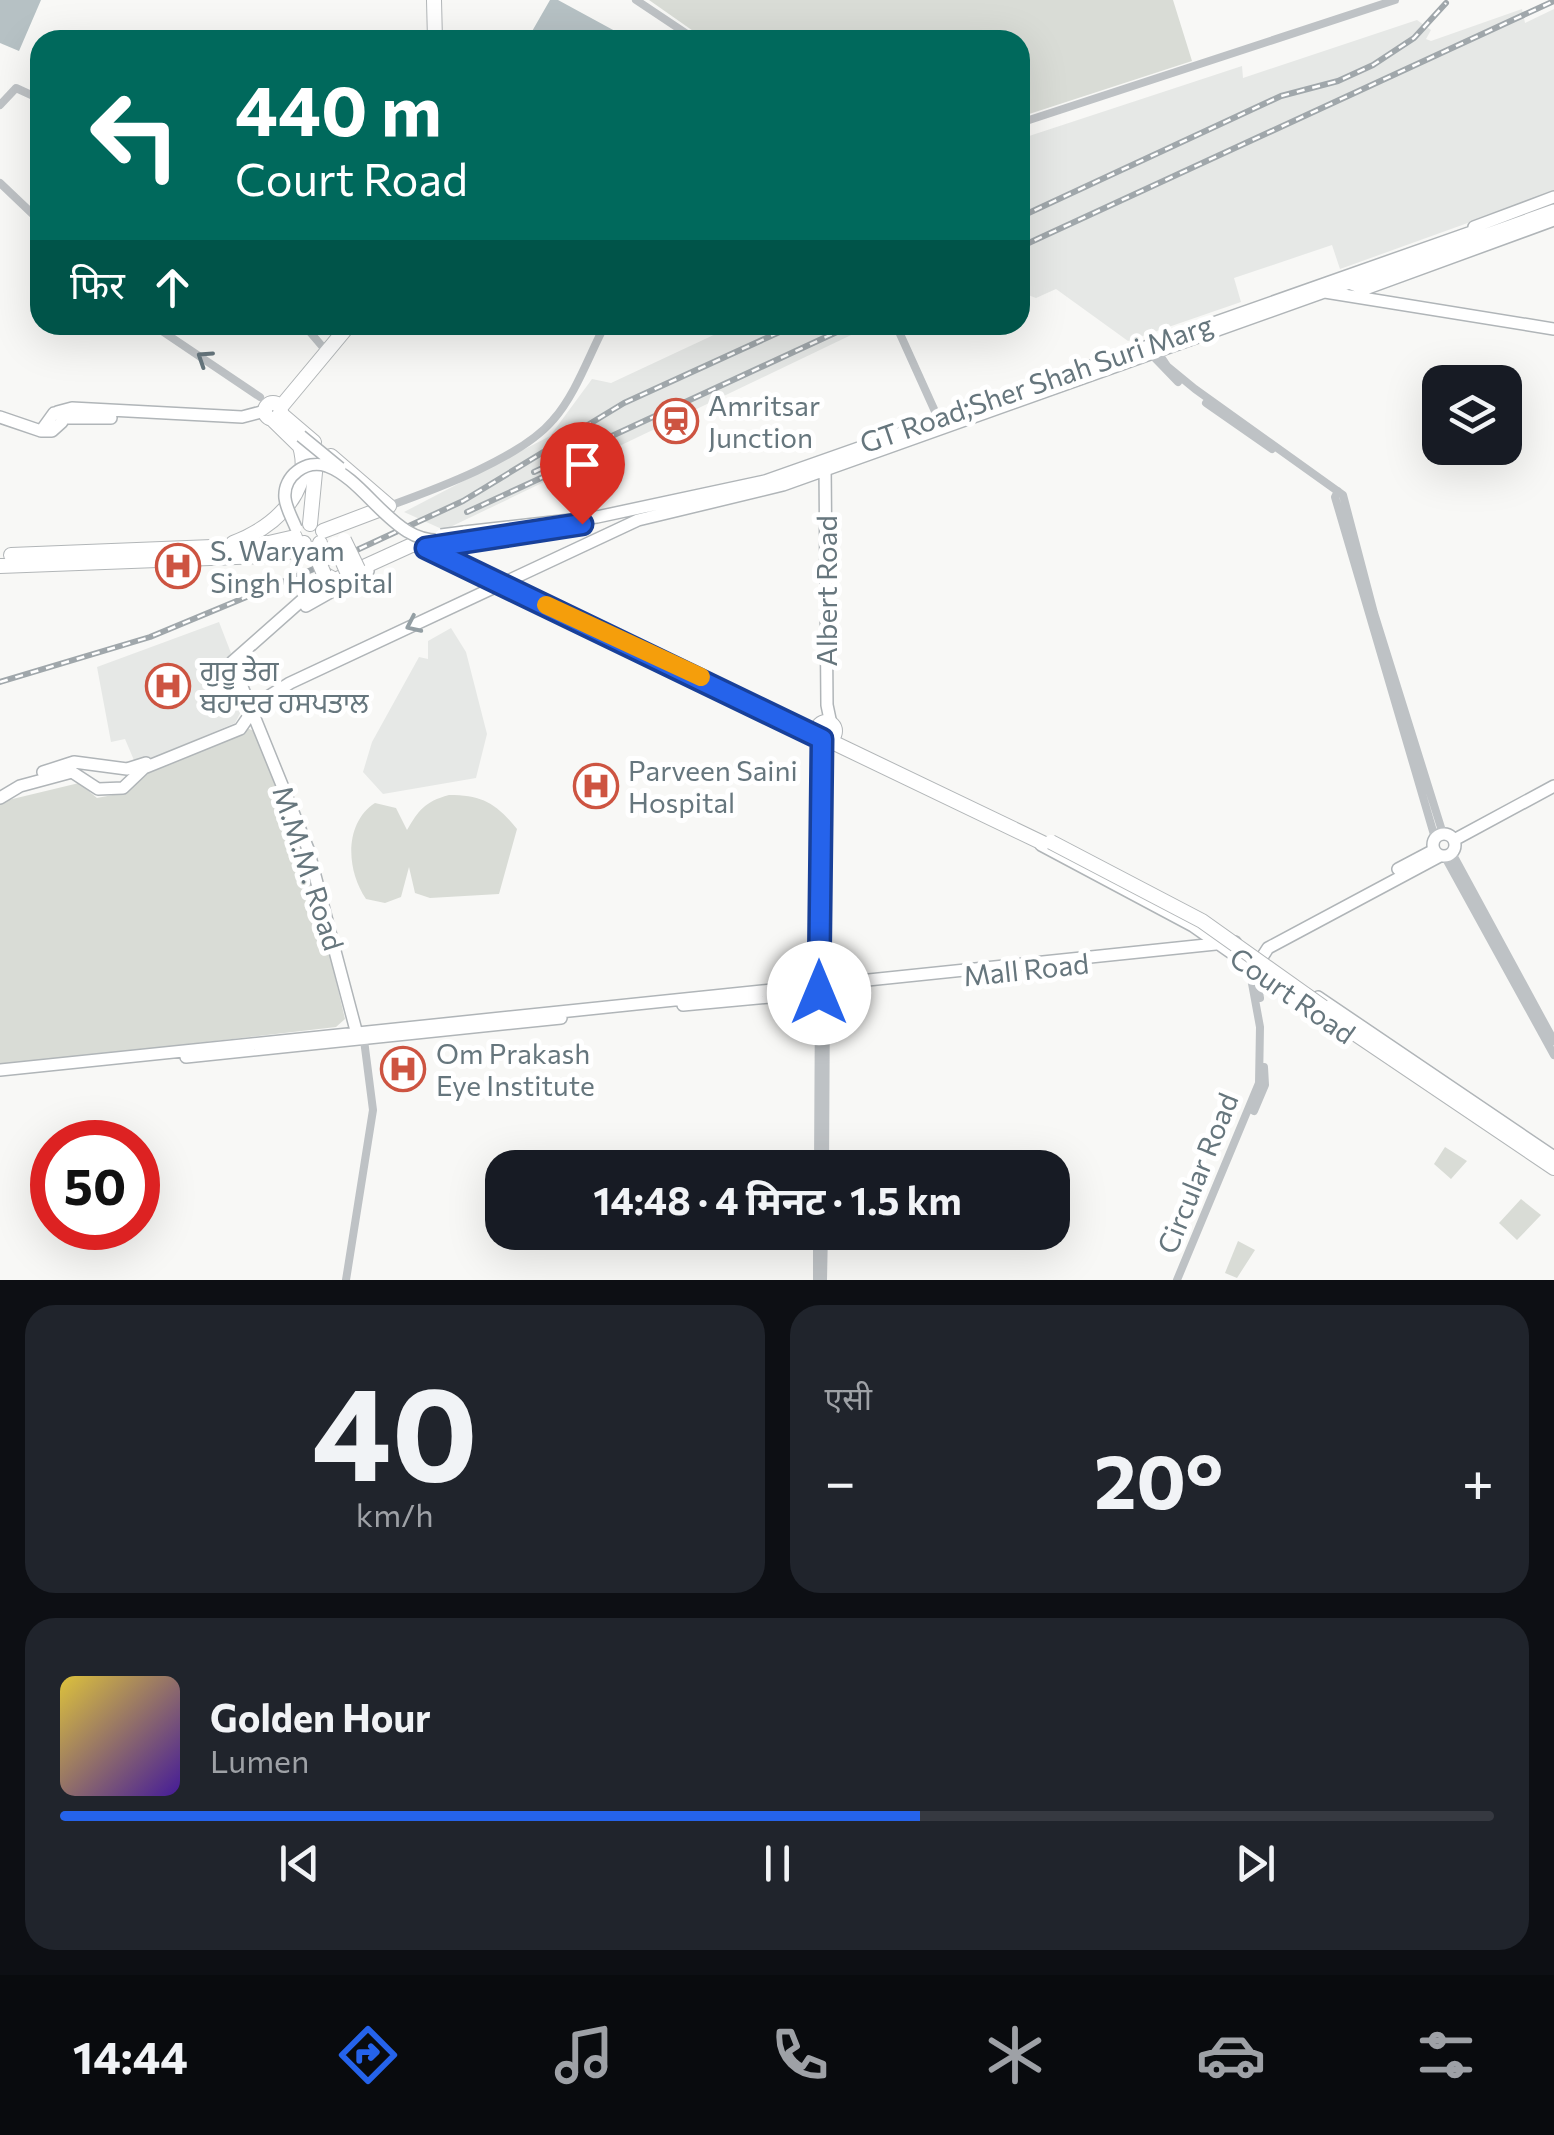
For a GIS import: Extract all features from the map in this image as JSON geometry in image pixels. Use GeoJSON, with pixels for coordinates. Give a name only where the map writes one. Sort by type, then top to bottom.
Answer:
{"type":"FeatureCollection","features":[{"type":"Feature","properties":{"kind":"highway"},"geometry":{"type":"LineString","coordinates":[[432,0],[433,30]]}},
{"type":"Feature","properties":{"kind":"highway"},"geometry":{"type":"LineString","coordinates":[[270,408],[338,335]]}},
{"type":"Feature","properties":{"kind":"highway"},"geometry":{"type":"LineString","coordinates":[[270,408],[301,441],[318,468],[320,549]]}},
{"type":"Feature","properties":{"kind":"highway"},"geometry":{"type":"LineString","coordinates":[[0,561],[271,544],[320,549],[390,506],[270,408]]}},
{"type":"Feature","properties":{"kind":"highway"},"geometry":{"type":"LineString","coordinates":[[222,546],[274,518],[300,490],[301,441]]}},
{"type":"Feature","properties":{"kind":"highway"},"geometry":{"type":"LineString","coordinates":[[320,549],[322,470],[337,461]]}},
{"type":"Feature","properties":{"kind":"highway"},"geometry":{"type":"LineString","coordinates":[[0,561],[252,556],[418,545],[825,733],[1202,921],[1322,1009],[1554,1165]]}},
{"type":"Feature","properties":{"kind":"highway"},"geometry":{"type":"LineString","coordinates":[[825,733],[1046,841]]}},
{"type":"Feature","properties":{"kind":"main road","name":"GT Road;Sher Shah Suri Marg"},"geometry":{"type":"LineString","coordinates":[[646,512],[823,464],[1318,289],[1554,199]]}},
{"type":"Feature","properties":{"kind":"main road"},"geometry":{"type":"LineString","coordinates":[[1155,346],[1182,326],[1554,199]]}},
{"type":"Feature","properties":{"kind":"main road","name":"GT Road;Sher Shah Suri Marg"},"geometry":{"type":"LineString","coordinates":[[1318,289],[1349,283],[1554,210]]}},
{"type":"Feature","properties":{"kind":"main road"},"geometry":{"type":"LineString","coordinates":[[1349,283],[1365,289],[1554,220]]}},
{"type":"Feature","properties":{"kind":"main road"},"geometry":{"type":"LineString","coordinates":[[1318,289],[1554,329]]}},
{"type":"Feature","properties":{"kind":"main road","name":"GT Road;Sher Shah Suri Marg"},"geometry":{"type":"LineString","coordinates":[[508,527],[742,498],[938,418],[1155,346]]}},
{"type":"Feature","properties":{"kind":"main road"},"geometry":{"type":"LineString","coordinates":[[0,414],[52,431],[60,415],[241,424],[270,408]]}},
{"type":"Feature","properties":{"kind":"main road"},"geometry":{"type":"LineString","coordinates":[[301,441],[387,511],[432,535],[508,527]]}},
{"type":"Feature","properties":{"kind":"main road"},"geometry":{"type":"LineString","coordinates":[[276,622],[320,549],[286,502],[286,485],[298,470],[317,464],[338,473],[384,515],[432,541],[508,527]]}},
{"type":"Feature","properties":{"kind":"main road","name":"Albert Road"},"geometry":{"type":"LineString","coordinates":[[822,989],[823,464]]}},
{"type":"Feature","properties":{"kind":"main road"},"geometry":{"type":"LineString","coordinates":[[243,727],[250,702],[620,530],[646,512]]}},
{"type":"Feature","properties":{"kind":"main road"},"geometry":{"type":"LineString","coordinates":[[614,513],[623,521],[620,530]]}},
{"type":"Feature","properties":{"kind":"main road"},"geometry":{"type":"LineString","coordinates":[[0,796],[21,780],[74,762],[138,766],[236,726],[248,712],[250,702],[234,658],[276,622],[418,545],[558,529],[596,517]]}},
{"type":"Feature","properties":{"kind":"main road","name":"M.M.M. Road"},"geometry":{"type":"LineString","coordinates":[[250,702],[308,850],[360,1036]]}},
{"type":"Feature","properties":{"kind":"main road","name":"M.M.M. Road"},"geometry":{"type":"LineString","coordinates":[[250,702],[306,824],[360,1036]]}},
{"type":"Feature","properties":{"kind":"main road"},"geometry":{"type":"LineString","coordinates":[[0,796],[20,786],[72,772],[98,789],[118,790],[144,768],[243,727],[253,726],[260,732]]}},
{"type":"Feature","properties":{"kind":"main road"},"geometry":{"type":"LineString","coordinates":[[1255,961],[1284,932],[1554,786]]}},
{"type":"Feature","properties":{"kind":"main road","name":"Court Road"},"geometry":{"type":"LineString","coordinates":[[1021,832],[1255,961],[1554,1165]]}},
{"type":"Feature","properties":{"kind":"main road","name":"Court Road"},"geometry":{"type":"LineString","coordinates":[[1046,841],[1183,905],[1239,942],[1255,961]]}},
{"type":"Feature","properties":{"kind":"main road","name":"Mall Road"},"geometry":{"type":"LineString","coordinates":[[360,1036],[1239,942]]}},
{"type":"Feature","properties":{"kind":"main road"},"geometry":{"type":"LineString","coordinates":[[334,1034],[353,1016]]}},
{"type":"Feature","properties":{"kind":"main road"},"geometry":{"type":"LineString","coordinates":[[0,1074],[334,1034],[360,1036]]}},
{"type":"Feature","properties":{"kind":"main road"},"geometry":{"type":"LineString","coordinates":[[0,1074],[360,1036]]}},
{"type":"Feature","properties":{"kind":"street"},"geometry":{"type":"LineString","coordinates":[[636,0],[681,30]]}},
{"type":"Feature","properties":{"kind":"street"},"geometry":{"type":"LineString","coordinates":[[1030,119],[1394,0]]}},
{"type":"Feature","properties":{"kind":"street"},"geometry":{"type":"LineString","coordinates":[[0,106],[16,88],[30,94]]}},
{"type":"Feature","properties":{"kind":"street"},"geometry":{"type":"LineString","coordinates":[[0,182],[30,211]]}},
{"type":"Feature","properties":{"kind":"street"},"geometry":{"type":"LineString","coordinates":[[167,335],[270,408]]}},
{"type":"Feature","properties":{"kind":"street"},"geometry":{"type":"LineString","coordinates":[[312,335],[325,350]]}},
{"type":"Feature","properties":{"kind":"street"},"geometry":{"type":"LineString","coordinates":[[390,506],[484,464],[545,429],[560,412],[600,335]]}},
{"type":"Feature","properties":{"kind":"street"},"geometry":{"type":"LineString","coordinates":[[902,335],[938,418]]}},
{"type":"Feature","properties":{"kind":"street"},"geometry":{"type":"LineString","coordinates":[[1155,346],[1194,389],[1336,494],[1443,847],[1554,1056]]}},
{"type":"Feature","properties":{"kind":"street"},"geometry":{"type":"LineString","coordinates":[[1443,847],[1554,1041]]}},
{"type":"Feature","properties":{"kind":"street","name":"Circular Road"},"geometry":{"type":"LineString","coordinates":[[1180,1280],[1259,1082],[1255,961]]}},
{"type":"Feature","properties":{"kind":"street"},"geometry":{"type":"LineString","coordinates":[[822,989],[822,1150]]}},
{"type":"Feature","properties":{"kind":"street"},"geometry":{"type":"LineString","coordinates":[[344,1280],[373,1110],[360,1036]]}},
{"type":"Feature","properties":{"kind":"street"},"geometry":{"type":"LineString","coordinates":[[820,1250],[820,1280]]}},
{"type":"Feature","properties":{"kind":"shaded area"},"geometry":{"type":"Polygon","coordinates":[[[0,0],[41,0],[19,51],[0,43],[0,0]]]}},
{"type":"Feature","properties":{"kind":"shaded area"},"geometry":{"type":"Polygon","coordinates":[[[550,0],[558,0],[613,30],[533,30],[550,0]]]}},
{"type":"Feature","properties":{"kind":"shaded area"},"geometry":{"type":"Polygon","coordinates":[[[649,0],[1173,0],[1192,61],[1030,114],[1030,30],[692,30],[649,0]]]}},
{"type":"Feature","properties":{"kind":"shaded area"},"geometry":{"type":"Polygon","coordinates":[[[1522,9],[1525,23],[1554,9],[1554,192],[1340,269],[1332,245],[1234,278],[1241,302],[1128,341],[1056,289],[1036,298],[1030,296],[1030,136],[1242,66],[1243,78],[1417,20],[1431,30],[1426,39],[1431,41],[1522,9]]]}},
{"type":"Feature","properties":{"kind":"shaded area"},"geometry":{"type":"Polygon","coordinates":[[[714,335],[851,335],[444,530],[404,512],[550,436],[592,379],[611,383],[714,335]]]}},
{"type":"Feature","properties":{"kind":"shaded area","name":"ਗੁਰੂ ਤੇਗ ਬਹਾਦਰ ਹਸਪਤਾਲ"},"geometry":{"type":"Polygon","coordinates":[[[219,622],[231,653],[225,663],[245,704],[235,723],[136,765],[125,739],[111,742],[97,667],[219,622]]]}},
{"type":"Feature","properties":{"kind":"shaded area"},"geometry":{"type":"Polygon","coordinates":[[[451,628],[466,652],[487,734],[476,778],[383,794],[363,772],[372,742],[419,657],[428,659],[428,641],[451,628]]]}},
{"type":"Feature","properties":{"kind":"shaded area"},"geometry":{"type":"Polygon","coordinates":[[[247,728],[256,732],[305,850],[345,1019],[336,1027],[0,1066],[0,802],[79,783],[97,798],[123,793],[148,773],[247,728]]]}},
{"type":"Feature","properties":{"kind":"shaded area"},"geometry":{"type":"Polygon","coordinates":[[[449,795],[488,802],[517,829],[499,894],[430,898],[415,893],[409,867],[401,897],[385,903],[366,899],[355,875],[351,848],[365,812],[375,803],[396,808],[407,830],[423,808],[449,795]]]}},
{"type":"Feature","properties":{"kind":"shaded area"},"geometry":{"type":"Polygon","coordinates":[[[1445,1147],[1467,1161],[1451,1179],[1434,1164],[1445,1147]]]}},
{"type":"Feature","properties":{"kind":"shaded area"},"geometry":{"type":"Polygon","coordinates":[[[1521,1199],[1541,1215],[1517,1240],[1499,1223],[1521,1199]]]}},
{"type":"Feature","properties":{"kind":"shaded area"},"geometry":{"type":"Polygon","coordinates":[[[1238,1241],[1255,1250],[1237,1278],[1225,1273],[1238,1241]]]}},
{"type":"Feature","properties":{"kind":"railway"},"geometry":{"type":"LineString","coordinates":[[1030,242],[1554,1]]}},
{"type":"Feature","properties":{"kind":"railway"},"geometry":{"type":"LineString","coordinates":[[1030,212],[1281,96],[1338,81],[1373,65],[1414,38],[1446,3]]}},
{"type":"Feature","properties":{"kind":"railway"},"geometry":{"type":"LineString","coordinates":[[0,682],[150,637],[333,561],[463,501],[624,403],[773,335]]}},
{"type":"Feature","properties":{"kind":"railway"},"geometry":{"type":"LineString","coordinates":[[534,472],[830,335]]}},
{"type":"Feature","properties":{"kind":"railway"},"geometry":{"type":"LineString","coordinates":[[467,512],[554,472]]}},
{"type":"Feature","properties":{"kind":"slow traffic"},"geometry":{"type":"LineString","coordinates":[[546,605],[701,677]]}},
{"type":"Feature","properties":{"kind":"place","name":"Amritsar Junction"},"geometry":{"type":"Point","coordinates":[676,421]}},
{"type":"Feature","properties":{"kind":"place","name":"S. Waryam Singh Hospital"},"geometry":{"type":"Point","coordinates":[178,566]}},
{"type":"Feature","properties":{"kind":"place","name":"ਗੁਰੂ ਤੇਗ ਬਹਾਦਰ ਹਸਪਤਾਲ"},"geometry":{"type":"Point","coordinates":[168,686]}},
{"type":"Feature","properties":{"kind":"place","name":"Parveen Saini Hospital"},"geometry":{"type":"Point","coordinates":[596,786]}},
{"type":"Feature","properties":{"kind":"place","name":"Om Prakash Eye Institute"},"geometry":{"type":"Point","coordinates":[403,1069]}},
{"type":"Feature","properties":{"kind":"route"},"geometry":{"type":"LineString","coordinates":[[582,524],[426,548],[700,676],[822,739],[819,993]]}}]}
